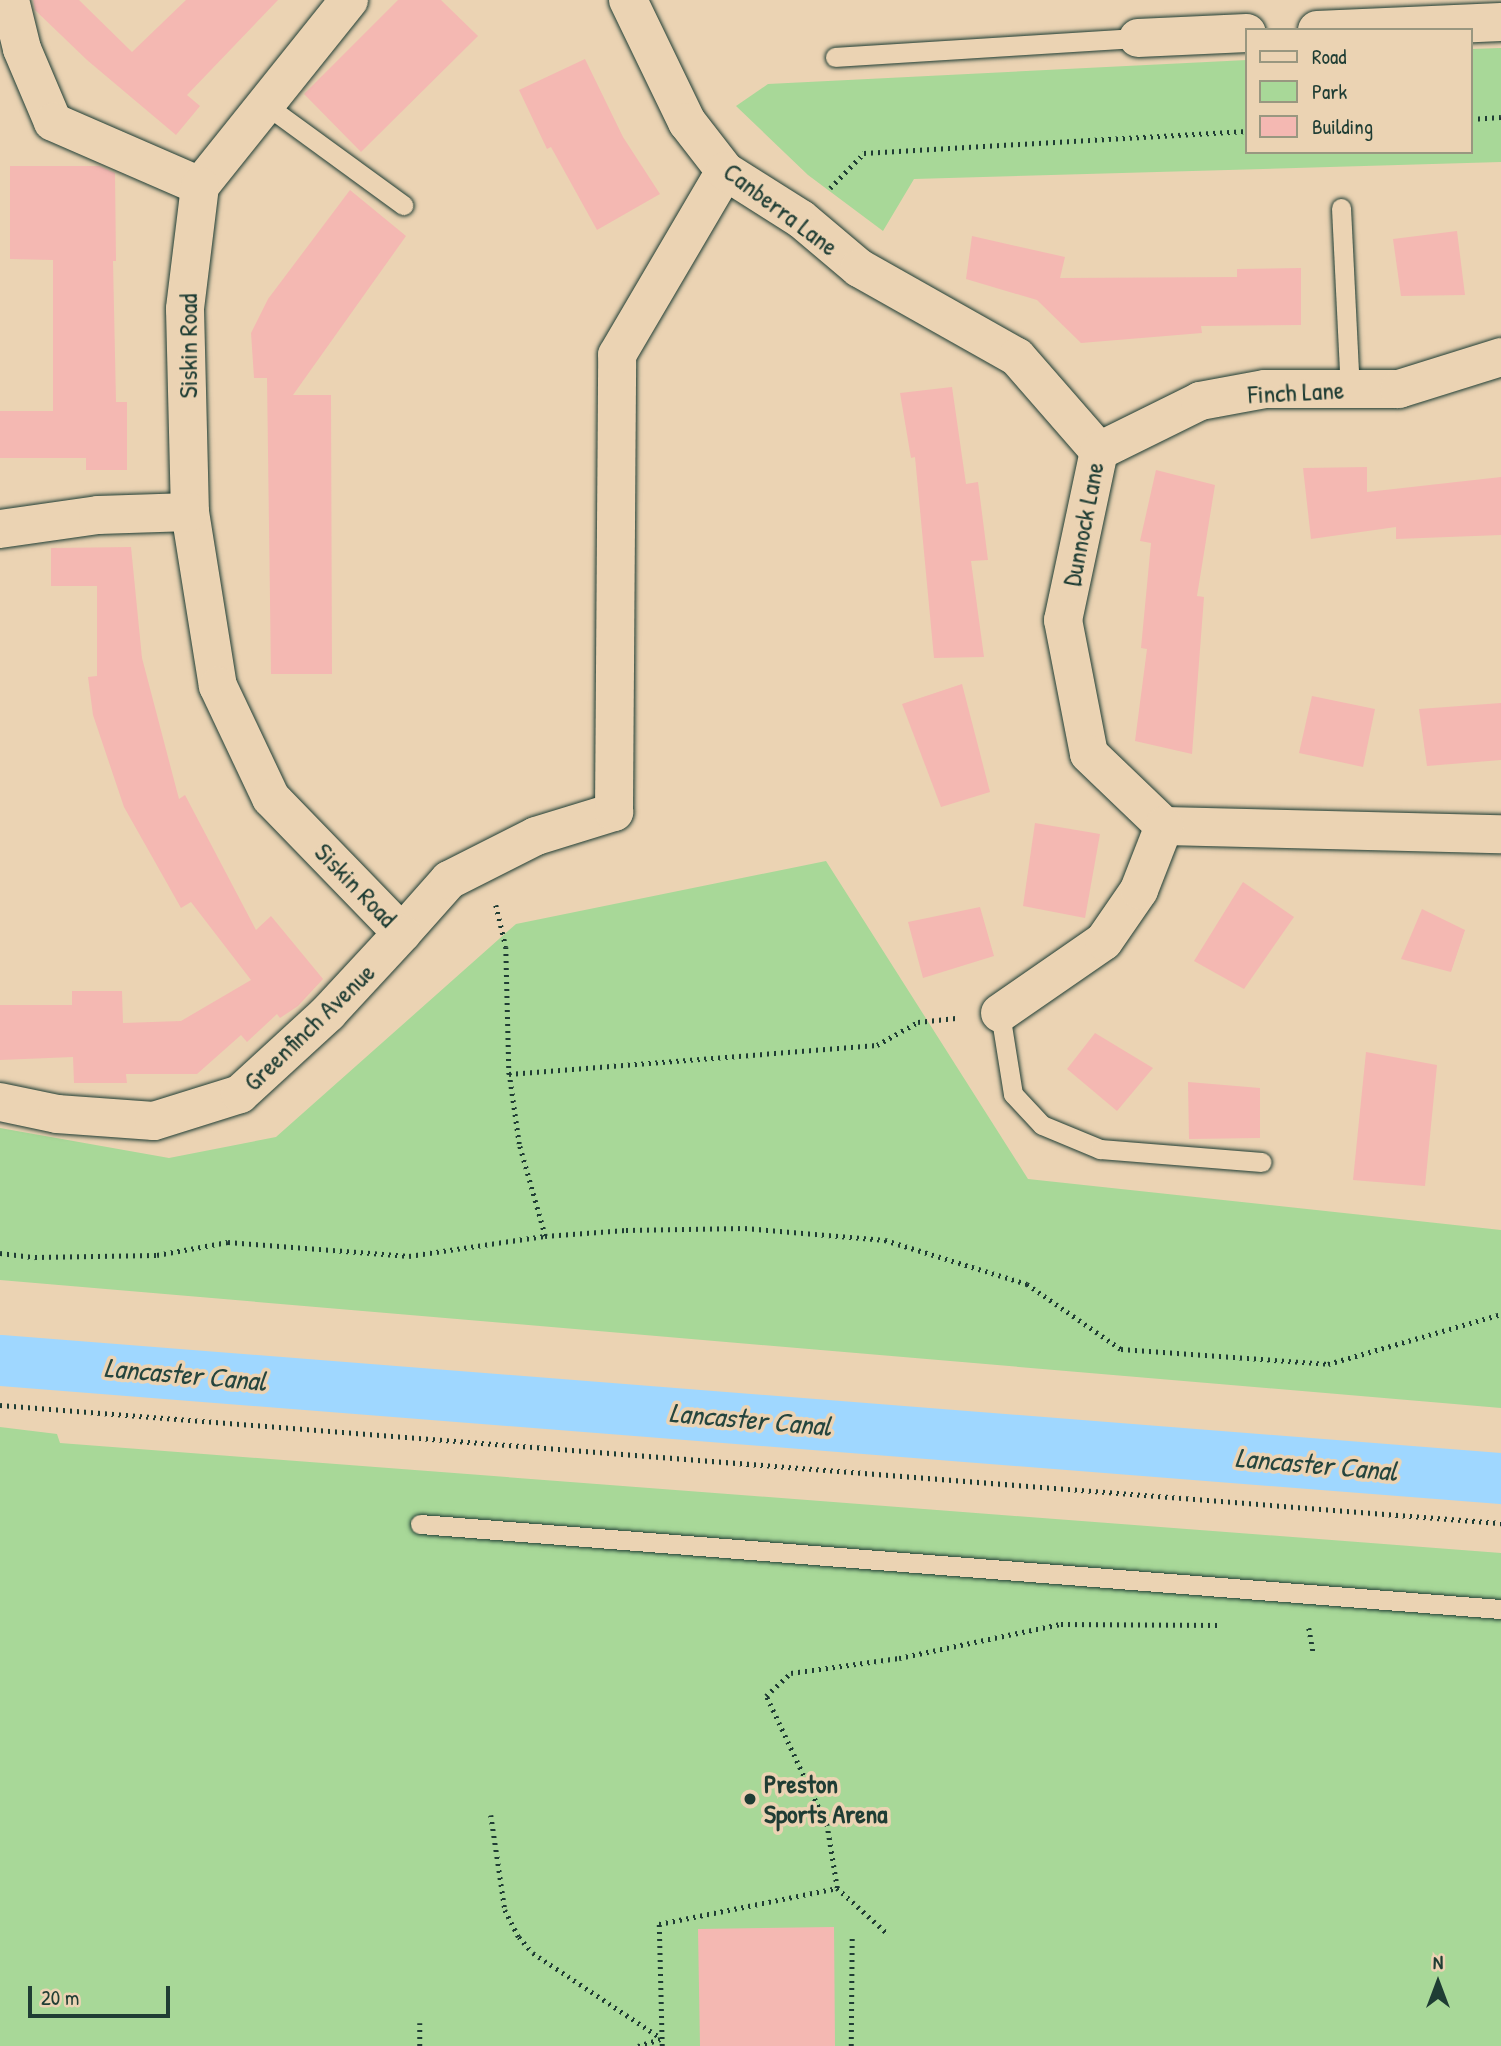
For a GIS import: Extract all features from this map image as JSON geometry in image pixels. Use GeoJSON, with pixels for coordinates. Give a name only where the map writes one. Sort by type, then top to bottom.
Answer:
{"type":"FeatureCollection","features":[{"type":"Feature","properties":{"kind":"street"},"geometry":{"type":"LineString","coordinates":[[10,0],[22,49],[54,122],[200,186],[349,0]]}},
{"type":"Feature","properties":{"kind":"street","name":"Canberra Lane"},"geometry":{"type":"LineString","coordinates":[[628,0],[687,122],[725,171],[801,219],[859,268]]}},
{"type":"Feature","properties":{"kind":"street"},"geometry":{"type":"LineString","coordinates":[[1305,0],[1307,28]]}},
{"type":"Feature","properties":{"kind":"street"},"geometry":{"type":"LineString","coordinates":[[1363,28],[1501,22]]}},
{"type":"Feature","properties":{"kind":"street"},"geometry":{"type":"LineString","coordinates":[[1138,38],[1246,33]]}},
{"type":"Feature","properties":{"kind":"street","name":"Siskin Road"},"geometry":{"type":"LineString","coordinates":[[200,186],[185,309],[190,512],[218,686],[271,798],[402,933],[449,880],[536,836],[614,812],[617,355],[725,171]]}},
{"type":"Feature","properties":{"kind":"street","name":"Dunnock Lane"},"geometry":{"type":"LineString","coordinates":[[859,268],[1017,357],[1099,451],[1063,620],[1089,754],[1164,826]]}},
{"type":"Feature","properties":{"kind":"street","name":"Finch Lane"},"geometry":{"type":"LineString","coordinates":[[1099,451],[1200,401],[1265,389],[1399,389],[1501,358]]}},
{"type":"Feature","properties":{"kind":"street"},"geometry":{"type":"LineString","coordinates":[[0,529],[98,515],[190,512]]}},
{"type":"Feature","properties":{"kind":"street"},"geometry":{"type":"LineString","coordinates":[[1000,1013],[1104,942],[1139,890],[1164,826],[1501,834]]}},
{"type":"Feature","properties":{"kind":"street","name":"Greenfinch Avenue"},"geometry":{"type":"LineString","coordinates":[[0,1102],[57,1114],[155,1121],[240,1094],[328,1013],[402,933]]}},
{"type":"Feature","properties":{"kind":"lane"},"geometry":{"type":"LineString","coordinates":[[835,57],[1138,38]]}},
{"type":"Feature","properties":{"kind":"lane"},"geometry":{"type":"LineString","coordinates":[[266,105],[402,205]]}},
{"type":"Feature","properties":{"kind":"lane"},"geometry":{"type":"LineString","coordinates":[[1340,208],[1350,389]]}},
{"type":"Feature","properties":{"kind":"lane"},"geometry":{"type":"LineString","coordinates":[[1000,1013],[1013,1094],[1042,1125],[1100,1149],[1261,1162]]}},
{"type":"Feature","properties":{"kind":"lane"},"geometry":{"type":"LineString","coordinates":[[420,1524],[1501,1609]]}},
{"type":"Feature","properties":{"kind":"path"},"geometry":{"type":"LineString","coordinates":[[1473,119],[1501,117]]}},
{"type":"Feature","properties":{"kind":"path"},"geometry":{"type":"LineString","coordinates":[[801,219],[864,153],[1246,131]]}},
{"type":"Feature","properties":{"kind":"path"},"geometry":{"type":"LineString","coordinates":[[477,866],[499,911],[506,947],[509,1074],[519,1144],[545,1236]]}},
{"type":"Feature","properties":{"kind":"path"},"geometry":{"type":"LineString","coordinates":[[509,1074],[877,1045],[918,1022],[1000,1013]]}},
{"type":"Feature","properties":{"kind":"path"},"geometry":{"type":"LineString","coordinates":[[0,1253],[35,1257],[157,1255],[228,1242],[409,1256],[545,1236],[626,1230],[746,1228],[885,1240],[1027,1284],[1121,1349],[1328,1364],[1501,1314]]}},
{"type":"Feature","properties":{"kind":"path"},"geometry":{"type":"LineString","coordinates":[[0,1405],[1501,1524]]}},
{"type":"Feature","properties":{"kind":"path"},"geometry":{"type":"LineString","coordinates":[[887,1933],[836,1888],[827,1826],[766,1696],[792,1673],[899,1658],[1061,1624],[1226,1625]]}},
{"type":"Feature","properties":{"kind":"path"},"geometry":{"type":"LineString","coordinates":[[491,1815],[505,1910],[519,1937],[533,1953],[661,2038]]}},
{"type":"Feature","properties":{"kind":"path"},"geometry":{"type":"LineString","coordinates":[[662,2046],[659,1924],[836,1888]]}},
{"type":"Feature","properties":{"kind":"path"},"geometry":{"type":"LineString","coordinates":[[851,2046],[852,1938]]}},
{"type":"Feature","properties":{"kind":"path"},"geometry":{"type":"LineString","coordinates":[[420,2023],[420,2046]]}},
{"type":"Feature","properties":{"kind":"path"},"geometry":{"type":"LineString","coordinates":[[638,2046],[661,2038]]}},
{"type":"Feature","properties":{"kind":"green space"},"geometry":{"type":"Polygon","coordinates":[[[1501,48],[1501,162],[914,179],[883,231],[808,175],[736,106],[768,84],[1246,60],[1246,154],[1473,154],[1473,49],[1501,48]]]}},
{"type":"Feature","properties":{"kind":"green space"},"geometry":{"type":"Polygon","coordinates":[[[826,861],[1028,1179],[1501,1230],[1501,1408],[0,1280],[0,1128],[169,1158],[276,1137],[516,924],[826,861]]]}},
{"type":"Feature","properties":{"kind":"green space","name":"Preston Sports Arena"},"geometry":{"type":"Polygon","coordinates":[[[0,1427],[57,1434],[60,1443],[1501,1553],[1501,2046],[0,2046],[0,1427]]]}},
{"type":"Feature","properties":{"kind":"building"},"geometry":{"type":"Polygon","coordinates":[[[33,0],[79,0],[132,52],[186,0],[278,0],[187,95],[200,106],[176,135],[87,60],[35,10],[33,0]]]}},
{"type":"Feature","properties":{"kind":"building"},"geometry":{"type":"Polygon","coordinates":[[[398,0],[441,0],[478,36],[361,152],[304,94],[398,0]]]}},
{"type":"Feature","properties":{"kind":"building"},"geometry":{"type":"Polygon","coordinates":[[[585,59],[623,137],[660,194],[597,230],[551,147],[547,149],[519,90],[585,59]]]}},
{"type":"Feature","properties":{"kind":"building"},"geometry":{"type":"Polygon","coordinates":[[[10,166],[99,166],[115,173],[116,261],[113,261],[116,402],[127,402],[127,470],[86,470],[86,458],[0,458],[0,411],[53,411],[53,260],[10,259],[10,166]]]}},
{"type":"Feature","properties":{"kind":"building"},"geometry":{"type":"Polygon","coordinates":[[[350,190],[406,236],[293,395],[331,395],[332,674],[271,674],[267,378],[254,378],[251,333],[268,299],[350,190]]]}},
{"type":"Feature","properties":{"kind":"building"},"geometry":{"type":"Polygon","coordinates":[[[1457,231],[1465,295],[1401,296],[1393,239],[1457,231]]]}},
{"type":"Feature","properties":{"kind":"building"},"geometry":{"type":"Polygon","coordinates":[[[972,236],[1065,257],[1060,278],[1237,277],[1237,269],[1301,268],[1301,325],[1201,326],[1202,333],[1081,343],[1037,300],[966,279],[972,236]]]}},
{"type":"Feature","properties":{"kind":"building"},"geometry":{"type":"Polygon","coordinates":[[[952,387],[966,484],[978,482],[988,560],[971,561],[984,657],[934,658],[915,457],[911,458],[900,393],[952,387]]]}},
{"type":"Feature","properties":{"kind":"building"},"geometry":{"type":"Polygon","coordinates":[[[1367,467],[1367,492],[1501,477],[1501,535],[1396,539],[1396,527],[1311,539],[1303,468],[1367,467]]]}},
{"type":"Feature","properties":{"kind":"building"},"geometry":{"type":"Polygon","coordinates":[[[1156,470],[1215,485],[1197,596],[1204,597],[1192,754],[1135,741],[1147,649],[1141,648],[1151,543],[1140,541],[1156,470]]]}},
{"type":"Feature","properties":{"kind":"building"},"geometry":{"type":"Polygon","coordinates":[[[131,547],[142,658],[179,799],[185,795],[256,930],[271,916],[323,979],[298,1006],[280,1018],[277,1014],[247,1042],[241,1035],[197,1074],[126,1074],[127,1083],[74,1083],[73,1057],[0,1060],[0,1005],[72,1005],[72,991],[122,991],[123,1023],[181,1021],[251,980],[191,902],[181,908],[124,807],[93,715],[88,677],[97,676],[97,586],[51,586],[51,548],[131,547]]]}},
{"type":"Feature","properties":{"kind":"building"},"geometry":{"type":"Polygon","coordinates":[[[962,684],[990,792],[941,807],[902,704],[962,684]]]}},
{"type":"Feature","properties":{"kind":"building"},"geometry":{"type":"Polygon","coordinates":[[[1312,696],[1375,709],[1363,767],[1299,753],[1312,696]]]}},
{"type":"Feature","properties":{"kind":"building"},"geometry":{"type":"Polygon","coordinates":[[[1501,703],[1501,760],[1427,766],[1419,709],[1501,703]]]}},
{"type":"Feature","properties":{"kind":"building"},"geometry":{"type":"Polygon","coordinates":[[[1035,823],[1100,834],[1085,918],[1023,906],[1035,823]]]}},
{"type":"Feature","properties":{"kind":"building"},"geometry":{"type":"Polygon","coordinates":[[[1243,882],[1294,917],[1244,989],[1194,961],[1243,882]]]}},
{"type":"Feature","properties":{"kind":"building"},"geometry":{"type":"Polygon","coordinates":[[[980,907],[994,956],[923,978],[908,922],[980,907]]]}},
{"type":"Feature","properties":{"kind":"building"},"geometry":{"type":"Polygon","coordinates":[[[1422,909],[1465,930],[1451,972],[1401,959],[1422,909]]]}},
{"type":"Feature","properties":{"kind":"building"},"geometry":{"type":"Polygon","coordinates":[[[1095,1033],[1153,1068],[1117,1111],[1067,1069],[1095,1033]]]}},
{"type":"Feature","properties":{"kind":"building"},"geometry":{"type":"Polygon","coordinates":[[[1366,1052],[1437,1065],[1425,1186],[1353,1180],[1366,1052]]]}},
{"type":"Feature","properties":{"kind":"building"},"geometry":{"type":"Polygon","coordinates":[[[1188,1082],[1260,1088],[1260,1138],[1189,1139],[1188,1082]]]}},
{"type":"Feature","properties":{"kind":"building"},"geometry":{"type":"Polygon","coordinates":[[[834,1927],[835,2046],[700,2046],[698,1929],[834,1927]]]}},
{"type":"Feature","properties":{"kind":"waterway","name":"Lancaster Canal"},"geometry":{"type":"LineString","coordinates":[[0,1360],[1501,1478]]}},
{"type":"Feature","properties":{"kind":"place","name":"Preston Sports Arena"},"geometry":{"type":"Point","coordinates":[750,1799]}}]}
